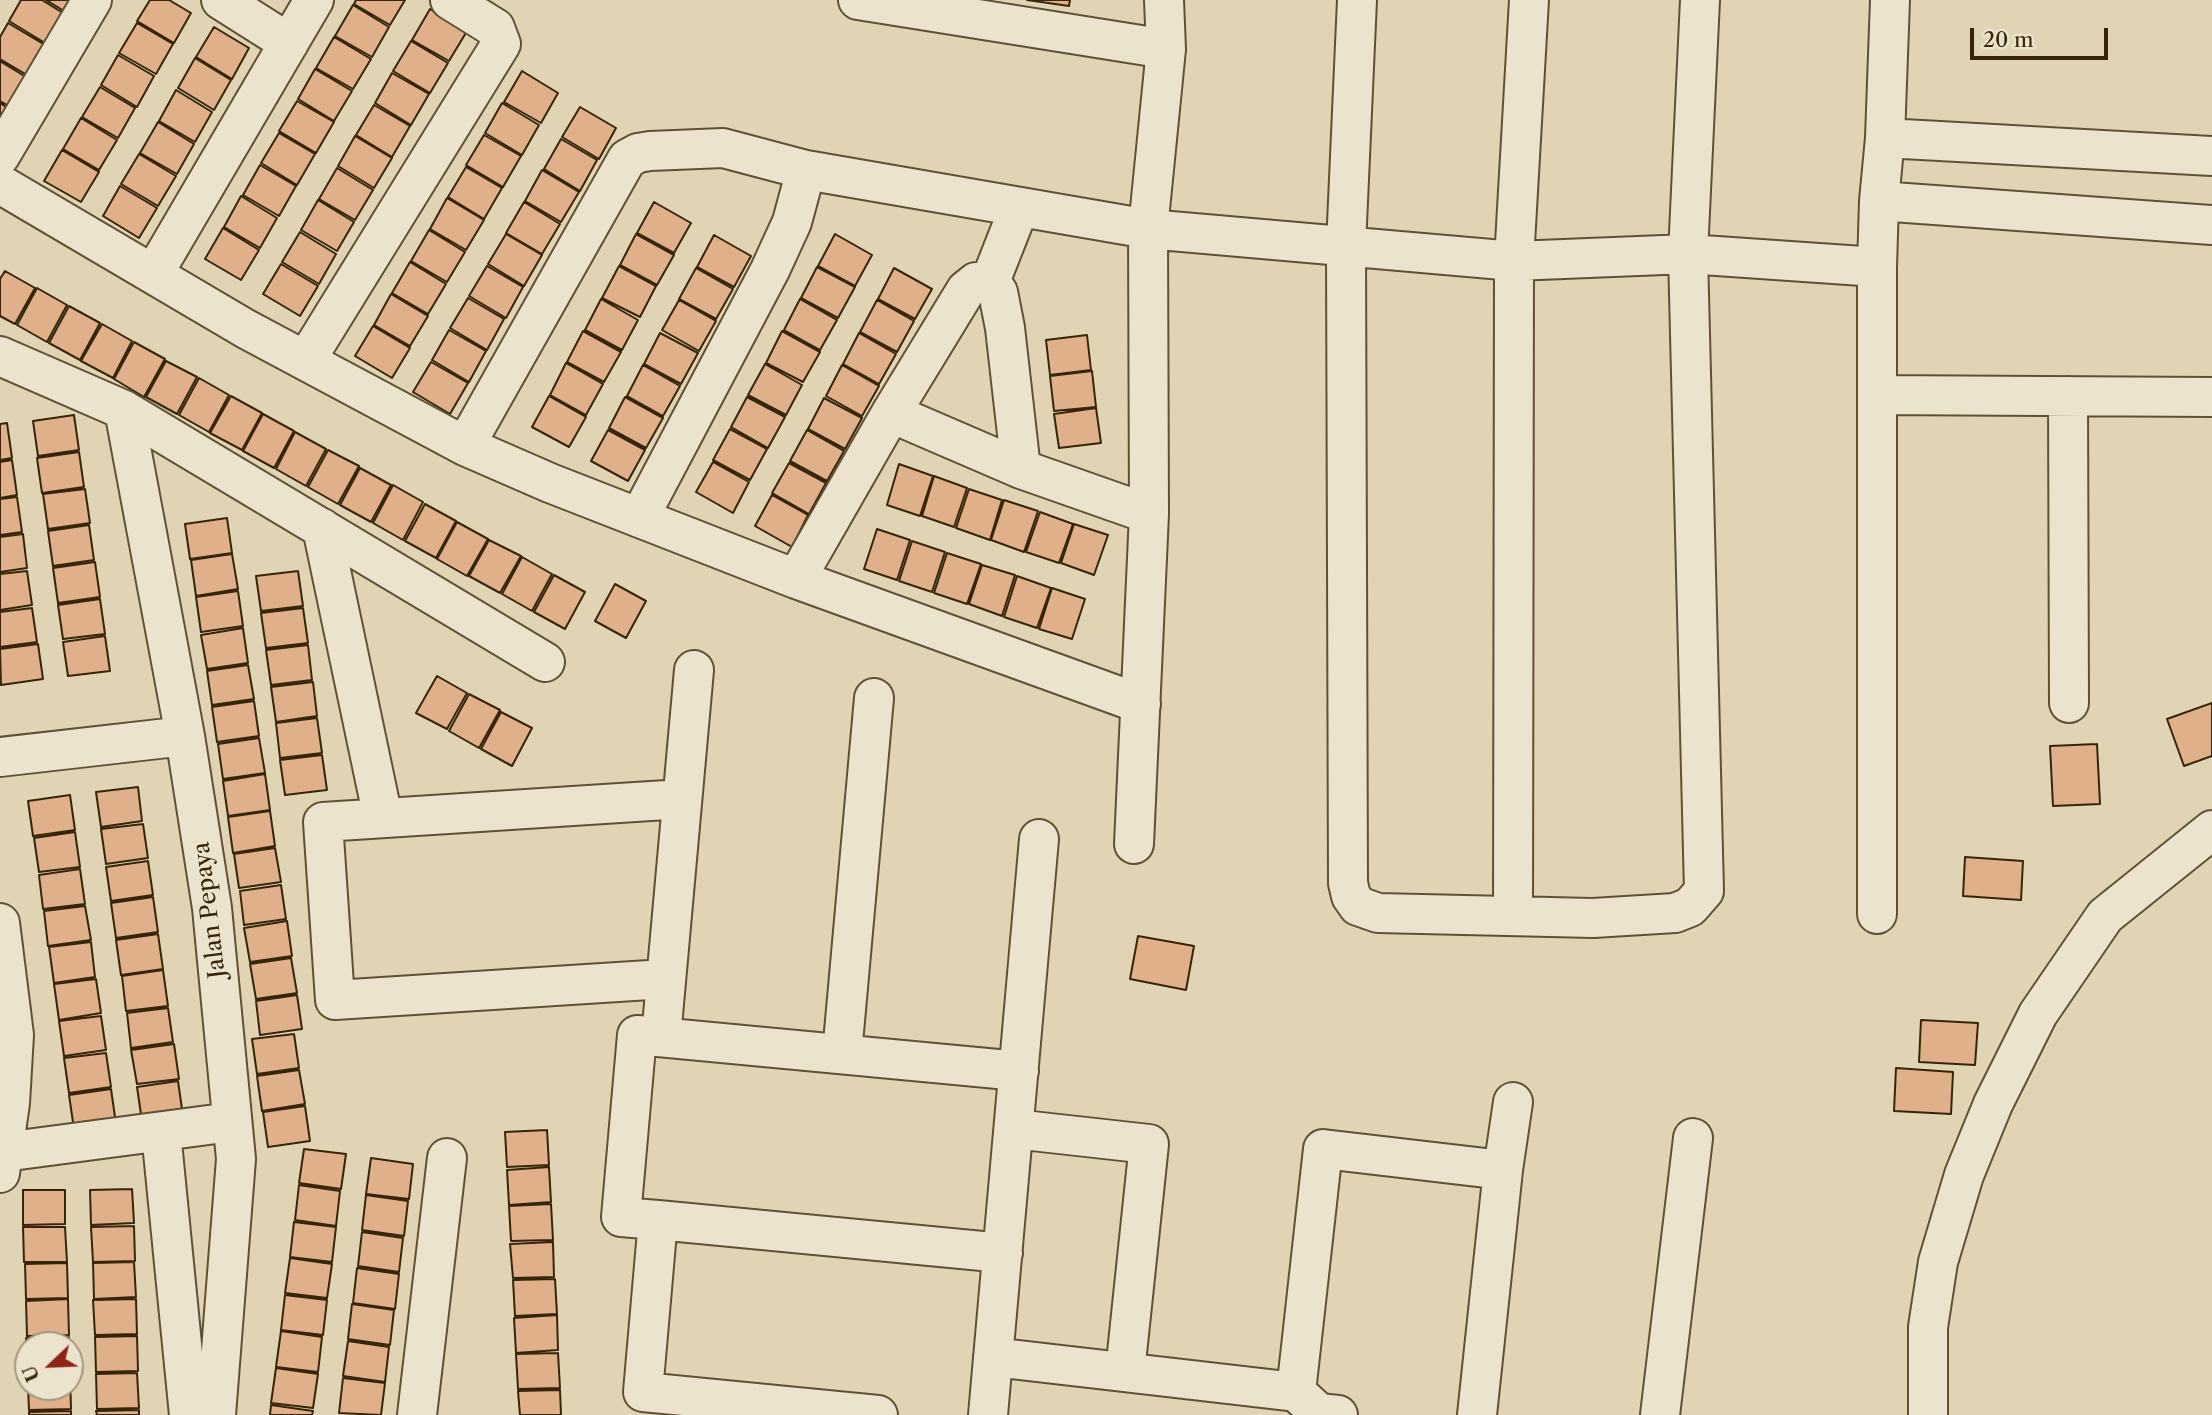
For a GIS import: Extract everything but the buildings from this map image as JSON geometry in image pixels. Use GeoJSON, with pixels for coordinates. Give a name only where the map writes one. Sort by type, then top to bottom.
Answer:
{"type":"FeatureCollection","features":[{"type":"Feature","properties":{"kind":"street"},"geometry":{"type":"LineString","coordinates":[[0,156],[92,0]]}},
{"type":"Feature","properties":{"kind":"street"},"geometry":{"type":"LineString","coordinates":[[221,0],[289,43]]}},
{"type":"Feature","properties":{"kind":"street"},"geometry":{"type":"LineString","coordinates":[[154,273],[314,0]]}},
{"type":"Feature","properties":{"kind":"street"},"geometry":{"type":"LineString","coordinates":[[306,360],[501,44],[495,28],[450,0]]}},
{"type":"Feature","properties":{"kind":"street"},"geometry":{"type":"LineString","coordinates":[[858,0],[1166,49]]}},
{"type":"Feature","properties":{"kind":"street"},"geometry":{"type":"LineString","coordinates":[[1133,844],[1150,514],[1148,229],[1166,49],[1164,0]]}},
{"type":"Feature","properties":{"kind":"street"},"geometry":{"type":"LineString","coordinates":[[1357,0],[1346,246],[1348,869],[1351,896],[1358,906],[1378,913],[1593,918],[1675,913],[1690,907],[1704,891],[1688,254],[1700,0]]}},
{"type":"Feature","properties":{"kind":"street"},"geometry":{"type":"LineString","coordinates":[[1513,915],[1514,261],[1529,0]]}},
{"type":"Feature","properties":{"kind":"street"},"geometry":{"type":"LineString","coordinates":[[1877,914],[1877,267],[1890,0]]}},
{"type":"Feature","properties":{"kind":"street"},"geometry":{"type":"LineString","coordinates":[[1885,138],[2212,156]]}},
{"type":"Feature","properties":{"kind":"street"},"geometry":{"type":"LineString","coordinates":[[466,446],[627,159],[650,151],[723,148],[806,170],[1148,229],[1514,261],[1688,254],[1877,267]]}},
{"type":"Feature","properties":{"kind":"street"},"geometry":{"type":"LineString","coordinates":[[639,517],[770,270],[792,222],[806,170]]}},
{"type":"Feature","properties":{"kind":"street"},"geometry":{"type":"LineString","coordinates":[[0,184],[246,329],[466,446],[796,579],[1141,704]]}},
{"type":"Feature","properties":{"kind":"street"},"geometry":{"type":"LineString","coordinates":[[1879,201],[2212,225]]}},
{"type":"Feature","properties":{"kind":"street"},"geometry":{"type":"LineString","coordinates":[[990,282],[1019,208]]}},
{"type":"Feature","properties":{"kind":"street"},"geometry":{"type":"LineString","coordinates":[[796,579],[891,413],[966,290],[976,282],[990,282]]}},
{"type":"Feature","properties":{"kind":"street"},"geometry":{"type":"LineString","coordinates":[[990,282],[998,292],[1005,328],[1021,468]]}},
{"type":"Feature","properties":{"kind":"street"},"geometry":{"type":"LineString","coordinates":[[0,356],[124,410],[545,662]]}},
{"type":"Feature","properties":{"kind":"street"},"geometry":{"type":"LineString","coordinates":[[1877,395],[2212,397]]}},
{"type":"Feature","properties":{"kind":"street"},"geometry":{"type":"LineString","coordinates":[[2068,396],[2069,703]]}},
{"type":"Feature","properties":{"kind":"street","name":"Jalan Pepaya"},"geometry":{"type":"LineString","coordinates":[[124,410],[185,736],[212,908],[236,1159],[216,1415]]}},
{"type":"Feature","properties":{"kind":"street"},"geometry":{"type":"LineString","coordinates":[[891,413],[1021,468],[1150,514]]}},
{"type":"Feature","properties":{"kind":"street"},"geometry":{"type":"LineString","coordinates":[[322,528],[383,818]]}},
{"type":"Feature","properties":{"kind":"street"},"geometry":{"type":"LineString","coordinates":[[662,1037],[694,670]]}},
{"type":"Feature","properties":{"kind":"street"},"geometry":{"type":"LineString","coordinates":[[842,1054],[874,698]]}},
{"type":"Feature","properties":{"kind":"street"},"geometry":{"type":"LineString","coordinates":[[0,757],[185,736]]}},
{"type":"Feature","properties":{"kind":"street"},"geometry":{"type":"LineString","coordinates":[[665,979],[335,1000],[323,822],[682,799]]}},
{"type":"Feature","properties":{"kind":"street"},"geometry":{"type":"LineString","coordinates":[[1928,1415],[1928,1327],[1938,1262],[1964,1175],[1993,1104],[2038,1014],[2105,916],[2212,830]]}},
{"type":"Feature","properties":{"kind":"street"},"geometry":{"type":"LineString","coordinates":[[988,1415],[1039,839]]}},
{"type":"Feature","properties":{"kind":"street"},"geometry":{"type":"LineString","coordinates":[[0,923],[14,1035],[2,1163],[161,1132],[231,1122]]}},
{"type":"Feature","properties":{"kind":"street"},"geometry":{"type":"LineString","coordinates":[[1003,1253],[621,1217],[637,1035],[1019,1071]]}},
{"type":"Feature","properties":{"kind":"street"},"geometry":{"type":"LineString","coordinates":[[1477,1415],[1503,1170],[1513,1102]]}},
{"type":"Feature","properties":{"kind":"street"},"geometry":{"type":"LineString","coordinates":[[1014,1129],[1149,1144],[1125,1372]]}},
{"type":"Feature","properties":{"kind":"street"},"geometry":{"type":"LineString","coordinates":[[161,1132],[189,1415]]}},
{"type":"Feature","properties":{"kind":"street"},"geometry":{"type":"LineString","coordinates":[[1660,1415],[1693,1138]]}},
{"type":"Feature","properties":{"kind":"street"},"geometry":{"type":"LineString","coordinates":[[1296,1391],[1323,1149],[1503,1170]]}},
{"type":"Feature","properties":{"kind":"street"},"geometry":{"type":"LineString","coordinates":[[417,1415],[447,1158]]}},
{"type":"Feature","properties":{"kind":"street"},"geometry":{"type":"LineString","coordinates":[[658,1220],[643,1392],[878,1415]]}},
{"type":"Feature","properties":{"kind":"street"},"geometry":{"type":"LineString","coordinates":[[993,1357],[1296,1391],[1319,1413],[1338,1415]]}}]}
